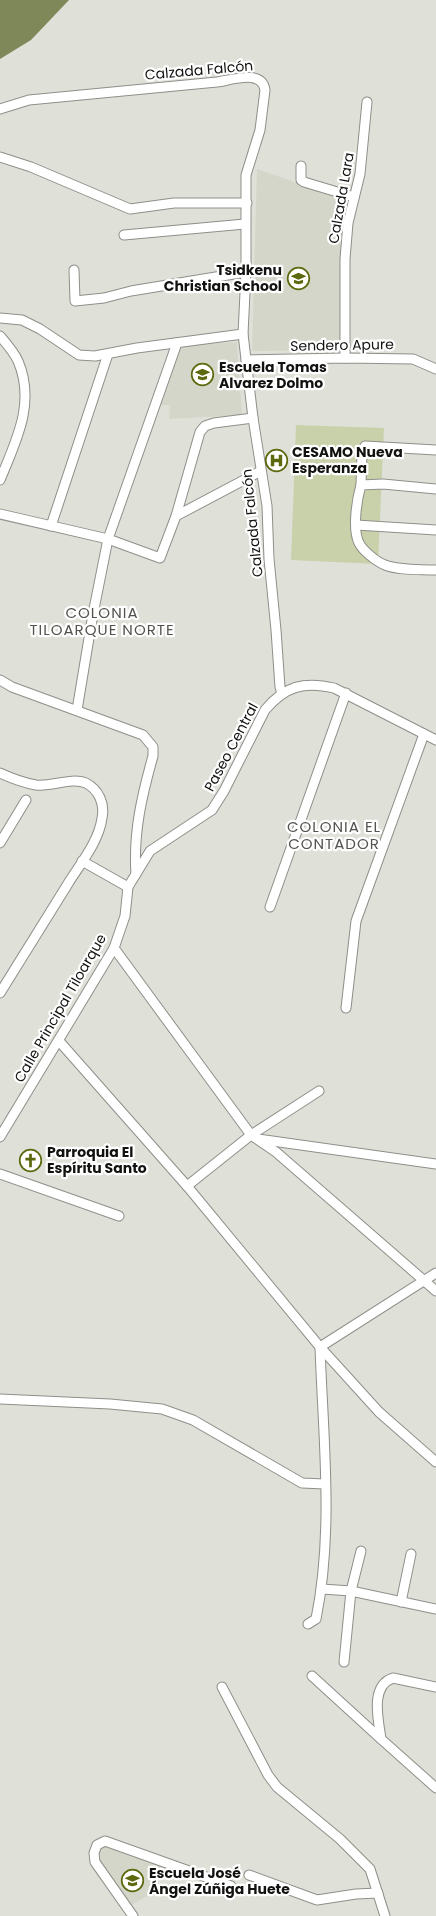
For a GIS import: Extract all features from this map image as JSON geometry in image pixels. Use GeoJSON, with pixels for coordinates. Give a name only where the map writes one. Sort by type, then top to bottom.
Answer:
{"type":"FeatureCollection","features":[{"type":"Feature","properties":{"kind":"street","name":"Calzada Falcón"},"geometry":{"type":"LineString","coordinates":[[0,109],[30,100],[245,78],[260,79],[264,84],[265,90],[260,130],[250,156],[246,176],[246,272],[243,334],[253,418],[267,506],[269,559],[280,688],[282,693]]}},
{"type":"Feature","properties":{"kind":"street","name":"Calzada Lara"},"geometry":{"type":"LineString","coordinates":[[345,358],[345,259],[348,222],[360,174],[367,102]]}},
{"type":"Feature","properties":{"kind":"street"},"geometry":{"type":"LineString","coordinates":[[0,157],[31,167],[130,209],[174,203],[247,203]]}},
{"type":"Feature","properties":{"kind":"street"},"geometry":{"type":"LineString","coordinates":[[301,166],[301,180],[304,182],[354,197]]}},
{"type":"Feature","properties":{"kind":"street"},"geometry":{"type":"LineString","coordinates":[[124,235],[246,224]]}},
{"type":"Feature","properties":{"kind":"street"},"geometry":{"type":"LineString","coordinates":[[74,270],[75,301],[104,298],[131,291],[246,272]]}},
{"type":"Feature","properties":{"kind":"street"},"geometry":{"type":"LineString","coordinates":[[0,318],[22,320],[40,328],[79,354],[95,356],[176,342],[243,334]]}},
{"type":"Feature","properties":{"kind":"street"},"geometry":{"type":"LineString","coordinates":[[0,336],[18,359],[26,384],[26,408],[16,442],[0,480]]}},
{"type":"Feature","properties":{"kind":"street"},"geometry":{"type":"LineString","coordinates":[[77,710],[108,539],[176,342]]}},
{"type":"Feature","properties":{"kind":"street"},"geometry":{"type":"LineString","coordinates":[[51,526],[108,354]]}},
{"type":"Feature","properties":{"kind":"street","name":"Sendero Apure"},"geometry":{"type":"LineString","coordinates":[[246,360],[413,359],[436,369]]}},
{"type":"Feature","properties":{"kind":"street"},"geometry":{"type":"LineString","coordinates":[[0,514],[108,539],[160,558],[176,516],[200,432],[205,426],[214,423],[253,418]]}},
{"type":"Feature","properties":{"kind":"street"},"geometry":{"type":"LineString","coordinates":[[436,450],[365,446],[362,451],[361,485],[356,525],[359,543],[371,556],[384,565],[402,569],[436,570]]}},
{"type":"Feature","properties":{"kind":"street"},"geometry":{"type":"LineString","coordinates":[[176,516],[261,472]]}},
{"type":"Feature","properties":{"kind":"street"},"geometry":{"type":"LineString","coordinates":[[361,485],[383,484],[436,489]]}},
{"type":"Feature","properties":{"kind":"street"},"geometry":{"type":"LineString","coordinates":[[356,525],[436,530]]}},
{"type":"Feature","properties":{"kind":"street"},"geometry":{"type":"LineString","coordinates":[[0,680],[12,688],[143,735],[153,747],[153,756],[138,819],[134,849],[136,874]]}},
{"type":"Feature","properties":{"kind":"street","name":"Paseo Central"},"geometry":{"type":"LineString","coordinates":[[128,887],[150,851],[212,810],[224,791],[265,710],[282,693],[297,686],[318,684],[346,693],[436,740]]}},
{"type":"Feature","properties":{"kind":"street"},"geometry":{"type":"LineString","coordinates":[[270,906],[346,693]]}},
{"type":"Feature","properties":{"kind":"street"},"geometry":{"type":"LineString","coordinates":[[346,1008],[356,921],[424,734]]}},
{"type":"Feature","properties":{"kind":"street"},"geometry":{"type":"LineString","coordinates":[[0,773],[36,785],[55,785],[74,781],[84,783],[95,790],[101,799],[103,817],[99,832],[0,993]]}},
{"type":"Feature","properties":{"kind":"street"},"geometry":{"type":"LineString","coordinates":[[0,843],[26,800]]}},
{"type":"Feature","properties":{"kind":"street"},"geometry":{"type":"LineString","coordinates":[[82,861],[128,887]]}},
{"type":"Feature","properties":{"kind":"street","name":"Calle Principal Tiloarque"},"geometry":{"type":"LineString","coordinates":[[0,1137],[114,948],[125,916],[128,887]]}},
{"type":"Feature","properties":{"kind":"street"},"geometry":{"type":"LineString","coordinates":[[114,948],[253,1136],[276,1152],[436,1291]]}},
{"type":"Feature","properties":{"kind":"street"},"geometry":{"type":"LineString","coordinates":[[59,1041],[186,1186],[320,1347],[379,1412],[436,1462]]}},
{"type":"Feature","properties":{"kind":"street"},"geometry":{"type":"LineString","coordinates":[[186,1186],[253,1136],[319,1091]]}},
{"type":"Feature","properties":{"kind":"street"},"geometry":{"type":"LineString","coordinates":[[253,1136],[436,1164]]}},
{"type":"Feature","properties":{"kind":"street"},"geometry":{"type":"LineString","coordinates":[[0,1174],[119,1216]]}},
{"type":"Feature","properties":{"kind":"street"},"geometry":{"type":"LineString","coordinates":[[320,1347],[436,1273]]}},
{"type":"Feature","properties":{"kind":"street"},"geometry":{"type":"LineString","coordinates":[[308,1624],[316,1619],[322,1589],[325,1555],[325,1484],[320,1347]]}},
{"type":"Feature","properties":{"kind":"street"},"geometry":{"type":"LineString","coordinates":[[0,1399],[110,1404],[162,1409],[193,1420],[302,1483],[325,1484]]}},
{"type":"Feature","properties":{"kind":"street"},"geometry":{"type":"LineString","coordinates":[[344,1662],[351,1591],[361,1551]]}},
{"type":"Feature","properties":{"kind":"street"},"geometry":{"type":"LineString","coordinates":[[401,1602],[411,1554]]}},
{"type":"Feature","properties":{"kind":"street"},"geometry":{"type":"LineString","coordinates":[[322,1589],[351,1591],[436,1609]]}},
{"type":"Feature","properties":{"kind":"street"},"geometry":{"type":"LineString","coordinates":[[312,1676],[436,1788]]}},
{"type":"Feature","properties":{"kind":"street"},"geometry":{"type":"LineString","coordinates":[[381,1739],[377,1704],[379,1693],[388,1680],[393,1678],[436,1687]]}},
{"type":"Feature","properties":{"kind":"street"},"geometry":{"type":"LineString","coordinates":[[222,1687],[268,1775],[277,1787],[340,1838],[370,1869],[385,1916]]}},
{"type":"Feature","properties":{"kind":"street"},"geometry":{"type":"LineString","coordinates":[[133,1916],[95,1862],[94,1853],[97,1845],[105,1841],[231,1886]]}},
{"type":"Feature","properties":{"kind":"street"},"geometry":{"type":"LineString","coordinates":[[249,1876],[317,1900],[356,1894],[378,1893]]}},
{"type":"Feature","properties":{"kind":"shaded area"},"geometry":{"type":"Polygon","coordinates":[[[0,0],[69,0],[31,40],[0,59],[0,0]]]}},
{"type":"Feature","properties":{"kind":"shaded area","name":"Tsidkenu Christian School"},"geometry":{"type":"Polygon","coordinates":[[[257,169],[338,197],[341,201],[340,350],[252,351],[257,169]]]}},
{"type":"Feature","properties":{"kind":"shaded area","name":"Escuela Tomas Alvarez Dolmo"},"geometry":{"type":"Polygon","coordinates":[[[237,342],[242,415],[169,419],[170,405],[155,405],[177,346],[237,342]]]}},
{"type":"Feature","properties":{"kind":"shaded area"},"geometry":{"type":"Polygon","coordinates":[[[296,425],[384,428],[378,564],[291,560],[296,425]]]}},
{"type":"Feature","properties":{"kind":"shaded area","name":"Escuela José Ángel Zúñiga Huete"},"geometry":{"type":"Polygon","coordinates":[[[107,1845],[160,1866],[148,1896],[129,1906],[99,1862],[100,1848],[107,1845]]]}},
{"type":"Feature","properties":{"kind":"place","name":"Tsidkenu Christian School"},"geometry":{"type":"Point","coordinates":[298,278]}},
{"type":"Feature","properties":{"kind":"place","name":"Escuela Tomas Alvarez Dolmo"},"geometry":{"type":"Point","coordinates":[203,375]}},
{"type":"Feature","properties":{"kind":"place","name":"CESAMO Nueva Esperanza"},"geometry":{"type":"Point","coordinates":[276,460]}},
{"type":"Feature","properties":{"kind":"place","name":"Parroquia El Espíritu Santo"},"geometry":{"type":"Point","coordinates":[31,1160]}},
{"type":"Feature","properties":{"kind":"place","name":"Escuela José Ángel Zúñiga Huete"},"geometry":{"type":"Point","coordinates":[133,1881]}},
{"type":"Feature","properties":{"kind":"district","name":"COLONIA TILOARQUE NORTE"},"geometry":{"type":"Point","coordinates":[102,620]}},
{"type":"Feature","properties":{"kind":"district","name":"COLONIA EL CONTADOR"},"geometry":{"type":"Point","coordinates":[334,834]}}]}
